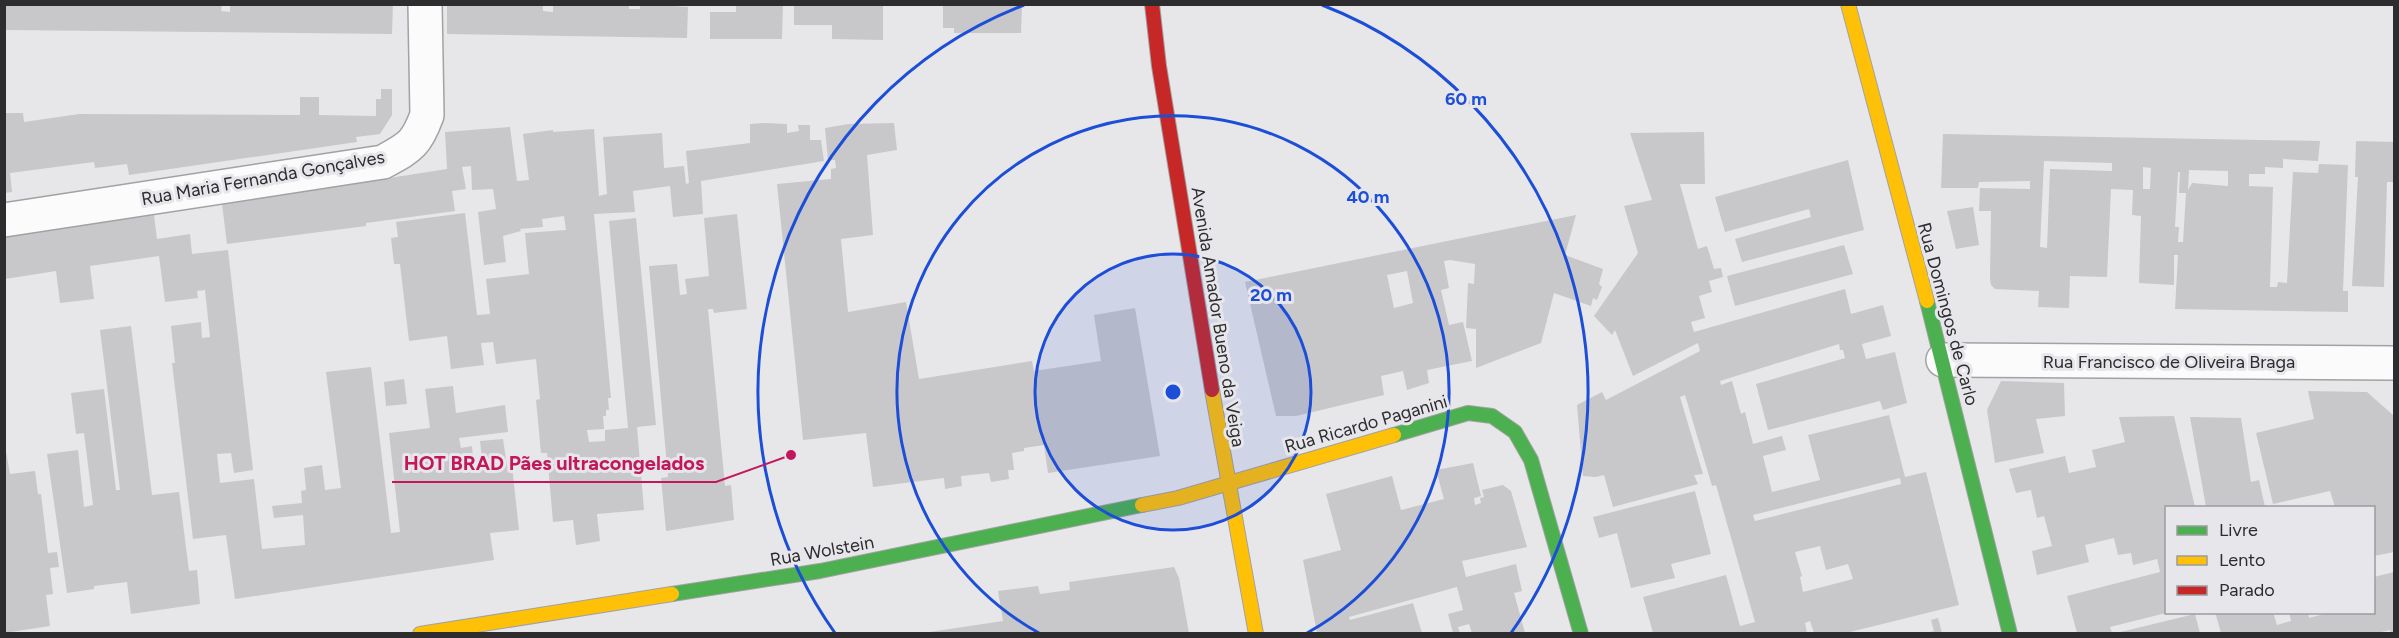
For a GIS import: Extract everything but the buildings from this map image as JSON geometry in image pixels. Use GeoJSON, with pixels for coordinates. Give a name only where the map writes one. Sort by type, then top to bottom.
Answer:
{"type":"FeatureCollection","features":[{"type":"Feature","properties":{"kind":"street","name":"Rua Maria Fernanda Gonçalves"},"geometry":{"type":"LineString","coordinates":[[4,220],[383,162],[411,146],[421,131],[427,115],[425,4]]}},
{"type":"Feature","properties":{"kind":"street","name":"Avenida Amador Bueno da Veiga"},"geometry":{"type":"LineString","coordinates":[[1152,4],[1161,78],[1227,483],[1256,633]]}},
{"type":"Feature","properties":{"kind":"street","name":"Rua Domingos de Carlo"},"geometry":{"type":"LineString","coordinates":[[1848,4],[1943,360],[2010,633]]}},
{"type":"Feature","properties":{"kind":"street","name":"Rua Francisco de Oliveira Braga"},"geometry":{"type":"LineString","coordinates":[[1943,360],[2394,363]]}},
{"type":"Feature","properties":{"kind":"street","name":"Rua Ricardo Paganini"},"geometry":{"type":"LineString","coordinates":[[1227,483],[1468,413],[1492,416],[1515,432],[1531,460],[1581,633]]}},
{"type":"Feature","properties":{"kind":"street","name":"Rua Wolstein"},"geometry":{"type":"LineString","coordinates":[[420,633],[820,571],[1178,498],[1227,483]]}},
{"type":"Feature","properties":{"kind":"traffic: fast"},"geometry":{"type":"LineString","coordinates":[[1927,301],[2010,634]]}},
{"type":"Feature","properties":{"kind":"traffic: fast"},"geometry":{"type":"LineString","coordinates":[[1394,435],[1468,413],[1492,416],[1515,432],[1531,460],[1581,634]]}},
{"type":"Feature","properties":{"kind":"traffic: fast"},"geometry":{"type":"LineString","coordinates":[[672,594],[820,571],[1142,505]]}},
{"type":"Feature","properties":{"kind":"traffic: slow"},"geometry":{"type":"LineString","coordinates":[[1848,4],[1927,301]]}},
{"type":"Feature","properties":{"kind":"traffic: slow"},"geometry":{"type":"LineString","coordinates":[[1212,390],[1256,634]]}},
{"type":"Feature","properties":{"kind":"traffic: slow"},"geometry":{"type":"LineString","coordinates":[[1142,505],[1178,498],[1394,435]]}},
{"type":"Feature","properties":{"kind":"traffic: slow"},"geometry":{"type":"LineString","coordinates":[[420,634],[672,594]]}},
{"type":"Feature","properties":{"kind":"traffic: jam"},"geometry":{"type":"LineString","coordinates":[[1152,4],[1159,66],[1212,390]]}},
{"type":"Feature","properties":{"kind":"place","name":"HOT BRAD Pães ultracongelados"},"geometry":{"type":"Point","coordinates":[791,455]}}]}
